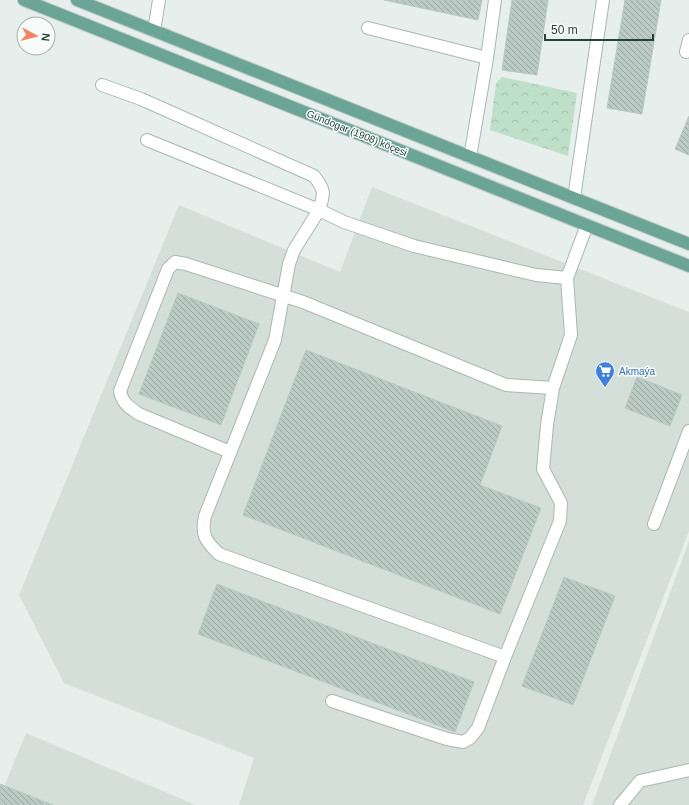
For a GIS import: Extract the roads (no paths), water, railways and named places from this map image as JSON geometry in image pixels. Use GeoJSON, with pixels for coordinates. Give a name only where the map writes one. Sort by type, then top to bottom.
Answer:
{"type":"FeatureCollection","features":[{"type":"Feature","properties":{"kind":"main road","name":"Gündogar (1908) köçesi"},"geometry":{"type":"LineString","coordinates":[[24,0],[689,266]]}},
{"type":"Feature","properties":{"kind":"main road","name":"Gündogar (1908) köçesi"},"geometry":{"type":"LineString","coordinates":[[77,0],[689,243]]}},
{"type":"Feature","properties":{"kind":"main road"},"geometry":{"type":"LineString","coordinates":[[148,49],[154,31]]}},
{"type":"Feature","properties":{"kind":"street"},"geometry":{"type":"LineString","coordinates":[[154,31],[159,0]]}},
{"type":"Feature","properties":{"kind":"street"},"geometry":{"type":"LineString","coordinates":[[470,157],[487,58],[495,0]]}},
{"type":"Feature","properties":{"kind":"street"},"geometry":{"type":"LineString","coordinates":[[574,198],[603,0]]}},
{"type":"Feature","properties":{"kind":"street"},"geometry":{"type":"LineString","coordinates":[[368,28],[487,58]]}},
{"type":"Feature","properties":{"kind":"street"},"geometry":{"type":"LineString","coordinates":[[686,52],[689,40]]}},
{"type":"Feature","properties":{"kind":"street"},"geometry":{"type":"LineString","coordinates":[[102,85],[141,99],[314,176],[320,184],[324,194],[319,210],[294,250],[289,264],[274,340],[205,516],[203,526],[204,537],[219,554],[505,657]]}},
{"type":"Feature","properties":{"kind":"street"},"geometry":{"type":"LineString","coordinates":[[147,140],[319,210],[344,222],[414,246],[536,275],[567,278]]}},
{"type":"Feature","properties":{"kind":"street"},"geometry":{"type":"LineString","coordinates":[[332,701],[447,739],[463,742],[470,738],[478,728],[560,521],[561,503],[543,469],[547,425],[553,388],[571,335],[567,278],[587,225]]}},
{"type":"Feature","properties":{"kind":"street"},"geometry":{"type":"LineString","coordinates":[[230,452],[139,414],[127,406],[121,398],[120,391],[168,269],[175,262],[186,264],[303,302],[506,385],[553,388]]}},
{"type":"Feature","properties":{"kind":"street"},"geometry":{"type":"LineString","coordinates":[[654,524],[689,432]]}},
{"type":"Feature","properties":{"kind":"street"},"geometry":{"type":"LineString","coordinates":[[620,805],[640,781],[689,770]]}},
{"type":"Feature","properties":{"kind":"place","name":"Аkmaýa"},"geometry":{"type":"Point","coordinates":[605,388]}}]}
